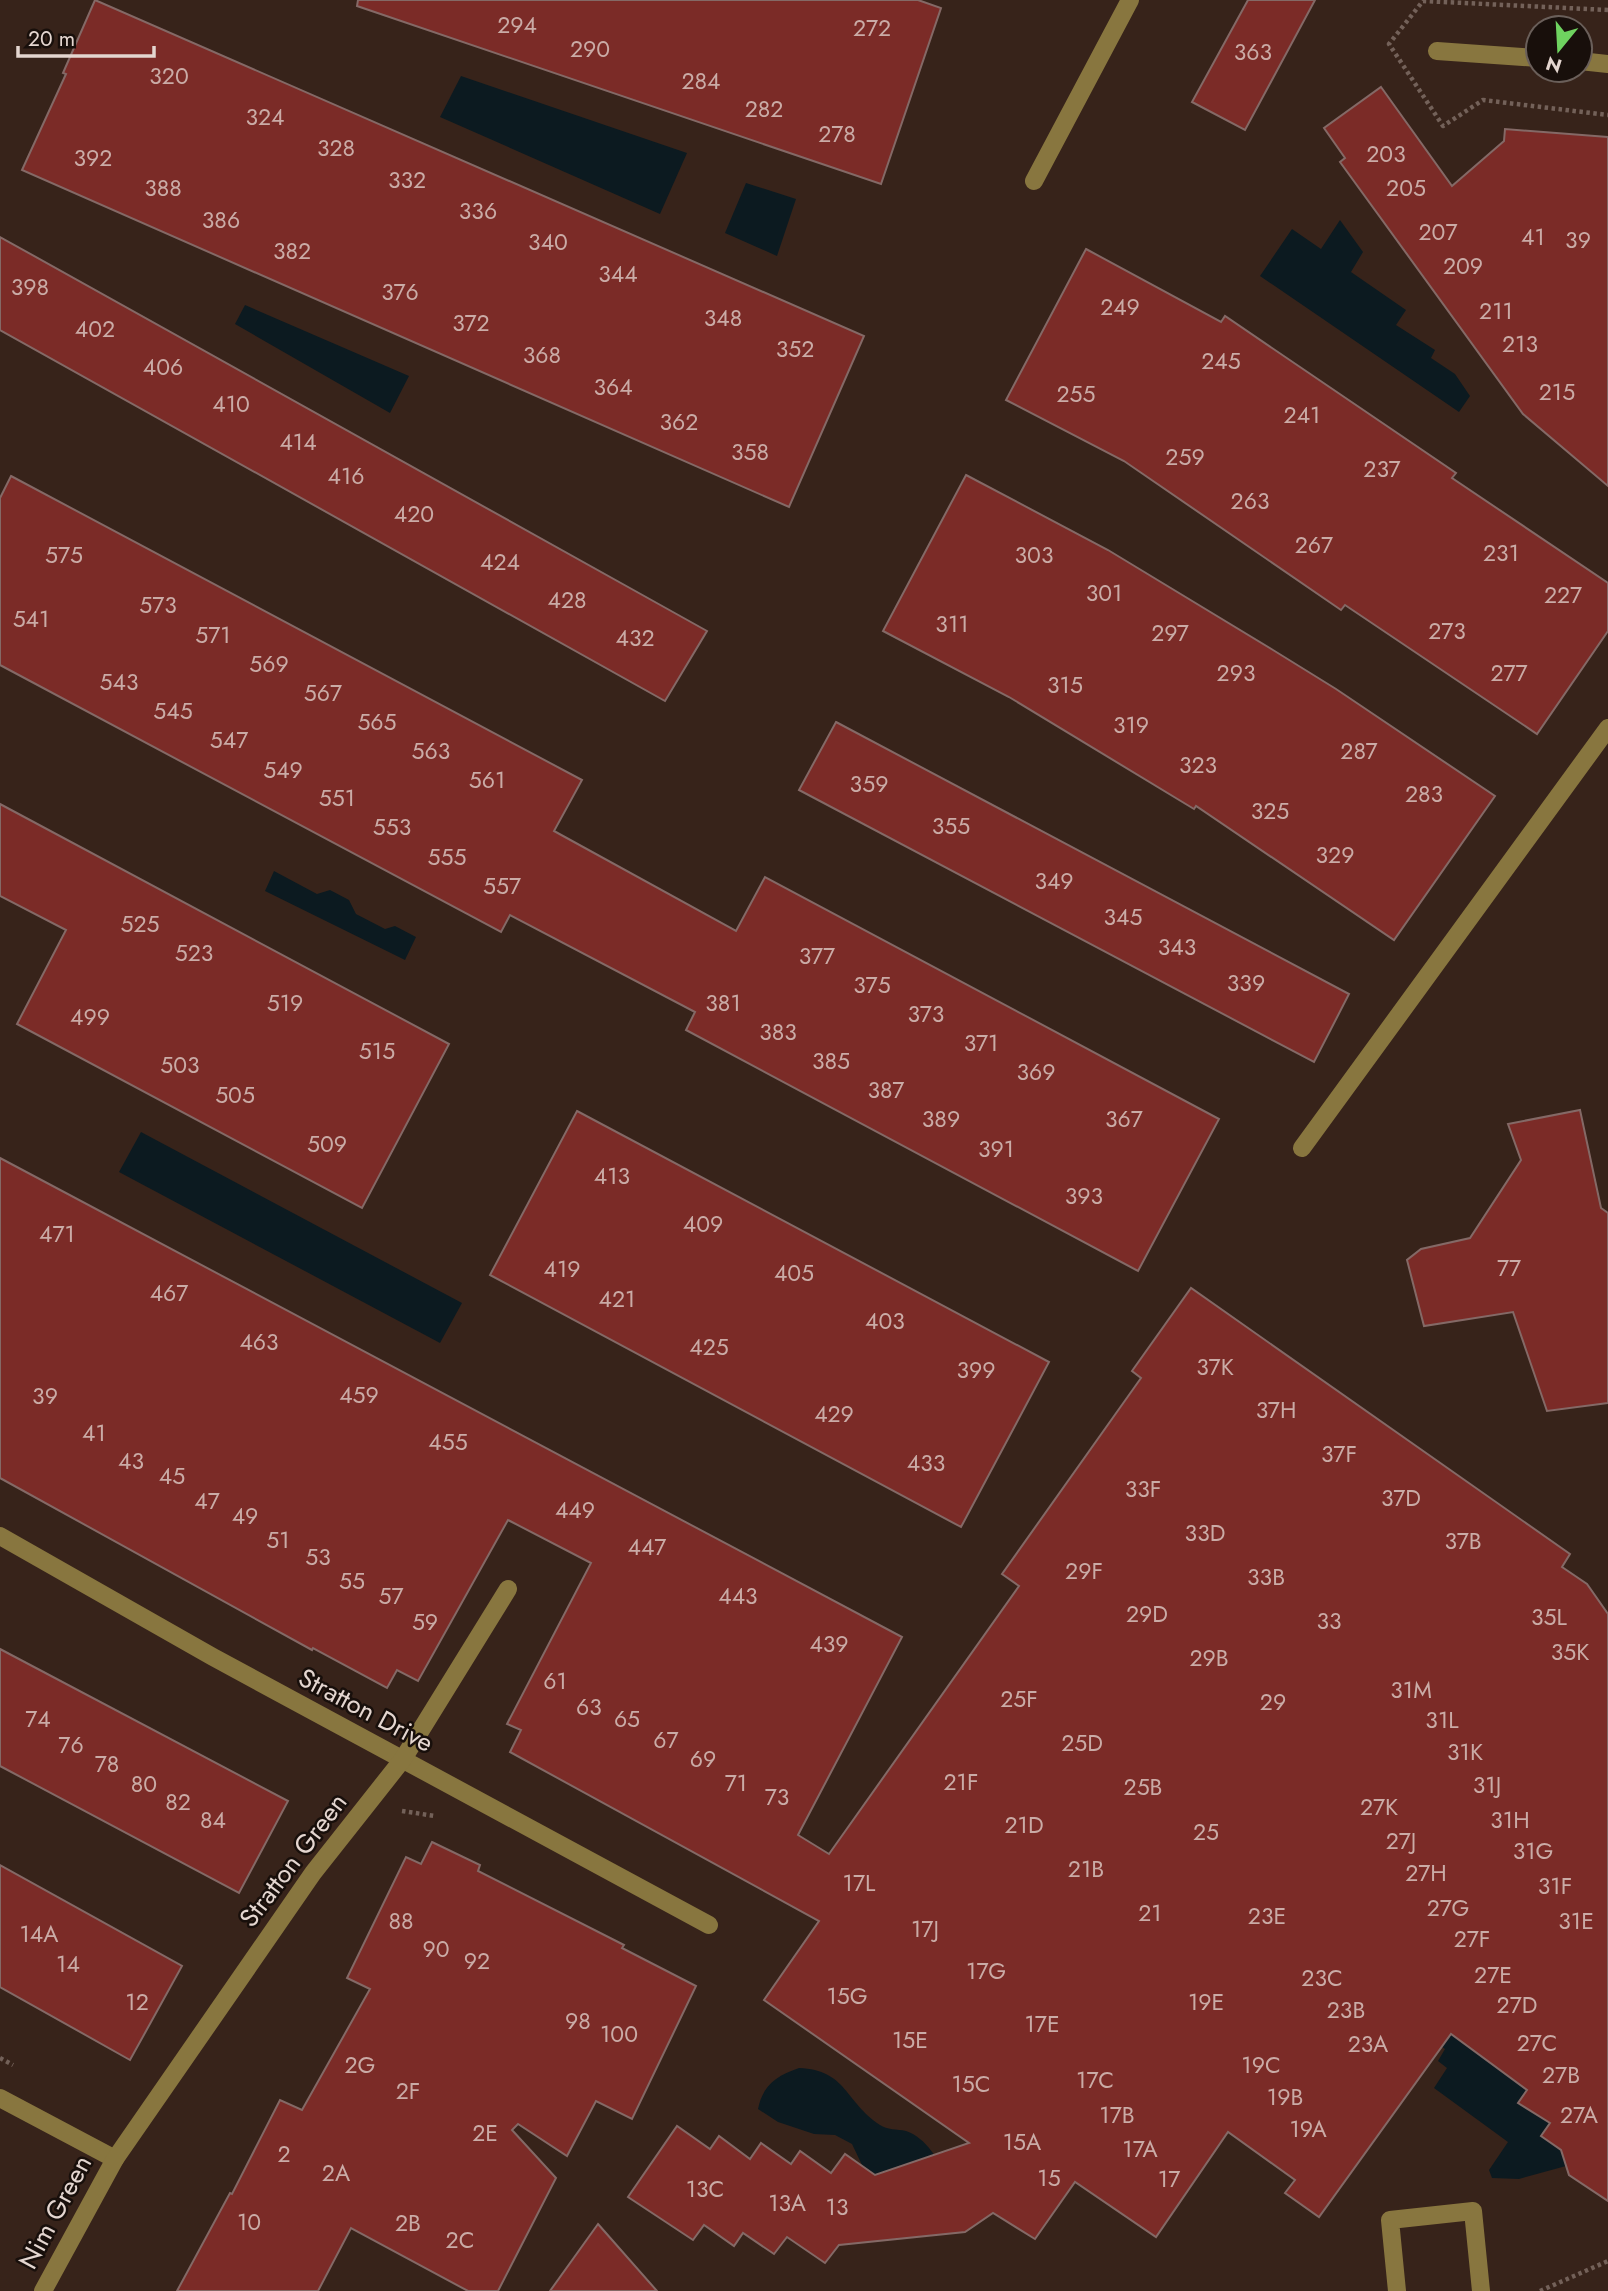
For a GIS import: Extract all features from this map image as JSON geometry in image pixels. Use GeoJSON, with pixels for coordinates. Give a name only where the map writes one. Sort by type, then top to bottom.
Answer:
{"type":"FeatureCollection","features":[{"type":"Feature","properties":{"kind":"street"},"geometry":{"type":"LineString","coordinates":[[1034,181],[1130,0]]}},
{"type":"Feature","properties":{"kind":"street"},"geometry":{"type":"LineString","coordinates":[[1437,51],[1524,57]]}},
{"type":"Feature","properties":{"kind":"street"},"geometry":{"type":"LineString","coordinates":[[1301,1149],[1608,728]]}},
{"type":"Feature","properties":{"kind":"street","name":"Stratton Drive"},"geometry":{"type":"LineString","coordinates":[[0,1536],[213,1657],[709,1925]]}},
{"type":"Feature","properties":{"kind":"street","name":"Stratton Green"},"geometry":{"type":"LineString","coordinates":[[115,2159],[313,1872],[403,1759],[508,1589]]}},
{"type":"Feature","properties":{"kind":"street","name":"Nim Green"},"geometry":{"type":"LineString","coordinates":[[0,2098],[115,2159],[43,2291]]}},
{"type":"Feature","properties":{"kind":"street"},"geometry":{"type":"LineString","coordinates":[[1397,2291],[1390,2220],[1473,2211],[1481,2291]]}},
{"type":"Feature","properties":{"kind":"path"},"geometry":{"type":"LineString","coordinates":[[1540,2291],[1608,2261]]}},
{"type":"Feature","properties":{"kind":"shaded area"},"geometry":{"type":"Polygon","coordinates":[[[461,76],[687,153],[660,214],[440,117],[461,76]]]}},
{"type":"Feature","properties":{"kind":"shaded area"},"geometry":{"type":"Polygon","coordinates":[[[746,183],[796,199],[777,256],[725,233],[746,183]]]}},
{"type":"Feature","properties":{"kind":"shaded area"},"geometry":{"type":"Polygon","coordinates":[[[1340,220],[1363,252],[1351,272],[1406,310],[1396,325],[1435,350],[1431,358],[1455,374],[1470,396],[1459,412],[1260,276],[1292,229],[1321,249],[1340,220]]]}},
{"type":"Feature","properties":{"kind":"shaded area"},"geometry":{"type":"Polygon","coordinates":[[[245,305],[409,376],[390,413],[235,324],[245,305]]]}},
{"type":"Feature","properties":{"kind":"shaded area"},"geometry":{"type":"Polygon","coordinates":[[[274,871],[317,894],[330,890],[349,900],[356,914],[385,929],[395,926],[416,937],[405,960],[265,891],[274,871]]]}},
{"type":"Feature","properties":{"kind":"shaded area"},"geometry":{"type":"Polygon","coordinates":[[[141,1132],[462,1303],[440,1343],[119,1172],[141,1132]]]}},
{"type":"Feature","properties":{"kind":"shaded area"},"geometry":{"type":"Polygon","coordinates":[[[1328,1813],[1505,2056],[1497,2068],[1527,2090],[1518,2103],[1550,2123],[1572,2157],[1566,2166],[1519,2179],[1492,2178],[1489,2170],[1508,2142],[1434,2088],[1447,2068],[1438,2061],[1445,2049],[1425,2035],[1328,1813]]]}},
{"type":"Feature","properties":{"kind":"shaded area"},"geometry":{"type":"Polygon","coordinates":[[[799,2068],[815,2070],[836,2081],[868,2116],[880,2125],[906,2131],[920,2139],[949,2178],[884,2181],[862,2165],[852,2144],[835,2135],[814,2134],[778,2122],[758,2109],[763,2094],[772,2082],[799,2068]]]}},
{"type":"Feature","properties":{"kind":"building"},"geometry":{"type":"Polygon","coordinates":[[[95,0],[864,336],[789,507],[22,170],[66,74],[63,73],[95,0]]]}},
{"type":"Feature","properties":{"kind":"building"},"geometry":{"type":"Polygon","coordinates":[[[358,0],[918,0],[941,8],[881,184],[357,6],[358,0]]]}},
{"type":"Feature","properties":{"kind":"building"},"geometry":{"type":"Polygon","coordinates":[[[1248,0],[1315,0],[1245,130],[1192,102],[1248,0]]]}},
{"type":"Feature","properties":{"kind":"building"},"geometry":{"type":"Polygon","coordinates":[[[1381,87],[1452,186],[1504,141],[1505,129],[1608,137],[1608,486],[1523,414],[1340,162],[1345,158],[1324,128],[1381,87]]]}},
{"type":"Feature","properties":{"kind":"building"},"geometry":{"type":"Polygon","coordinates":[[[0,237],[707,631],[665,701],[0,330],[0,237]]]}},
{"type":"Feature","properties":{"kind":"building"},"geometry":{"type":"Polygon","coordinates":[[[1086,249],[1221,322],[1225,316],[1456,473],[1452,478],[1608,583],[1608,631],[1537,734],[1345,605],[1341,610],[1124,461],[1006,400],[1086,249]]]}},
{"type":"Feature","properties":{"kind":"building"},"geometry":{"type":"Polygon","coordinates":[[[966,475],[1108,550],[1273,650],[1495,796],[1394,940],[1196,806],[1194,809],[1009,697],[883,631],[966,475]]]}},
{"type":"Feature","properties":{"kind":"building"},"geometry":{"type":"Polygon","coordinates":[[[11,476],[582,780],[554,831],[736,931],[765,877],[1219,1119],[1138,1271],[686,1030],[695,1012],[510,915],[501,932],[0,665],[0,498],[11,476]]]}},
{"type":"Feature","properties":{"kind":"building"},"geometry":{"type":"Polygon","coordinates":[[[836,722],[1349,994],[1314,1062],[799,790],[836,722]]]}},
{"type":"Feature","properties":{"kind":"building"},"geometry":{"type":"Polygon","coordinates":[[[0,804],[449,1044],[362,1208],[17,1024],[66,930],[0,896],[0,804]]]}},
{"type":"Feature","properties":{"kind":"building"},"geometry":{"type":"Polygon","coordinates":[[[1580,1110],[1601,1208],[1608,1213],[1608,1403],[1547,1411],[1513,1312],[1424,1326],[1407,1260],[1421,1249],[1470,1238],[1521,1160],[1508,1124],[1580,1110]]]}},
{"type":"Feature","properties":{"kind":"building"},"geometry":{"type":"Polygon","coordinates":[[[577,1111],[1049,1362],[961,1527],[490,1275],[577,1111]]]}},
{"type":"Feature","properties":{"kind":"building"},"geometry":{"type":"Polygon","coordinates":[[[0,1158],[902,1637],[798,1835],[829,1854],[1019,1586],[1002,1574],[1141,1378],[1132,1371],[1191,1288],[1570,1554],[1562,1567],[1587,1584],[1608,1614],[1608,2201],[1569,2175],[1561,2150],[1541,2136],[1550,2123],[1518,2103],[1527,2090],[1451,2034],[1319,2217],[1285,2193],[1295,2180],[1228,2132],[1156,2237],[1075,2182],[1035,2239],[993,2213],[965,2232],[839,2245],[825,2263],[787,2237],[774,2254],[743,2233],[734,2246],[704,2225],[693,2240],[628,2197],[677,2126],[710,2149],[719,2136],[750,2159],[761,2143],[791,2164],[800,2151],[831,2173],[845,2154],[875,2175],[969,2143],[764,2000],[819,1921],[510,1752],[521,1730],[507,1724],[591,1563],[508,1520],[418,1681],[397,1670],[387,1688],[313,1648],[312,1650],[0,1478],[0,1158]]]}},
{"type":"Feature","properties":{"kind":"building"},"geometry":{"type":"Polygon","coordinates":[[[0,1649],[288,1801],[239,1893],[0,1766],[0,1649]]]}},
{"type":"Feature","properties":{"kind":"building"},"geometry":{"type":"Polygon","coordinates":[[[432,1842],[480,1865],[478,1871],[624,1945],[622,1948],[696,1986],[632,2119],[596,2101],[567,2156],[518,2124],[512,2130],[556,2178],[498,2291],[468,2291],[351,2228],[318,2291],[177,2291],[230,2193],[232,2194],[280,2100],[302,2110],[370,1989],[347,1978],[406,1857],[421,1864],[432,1842]]]}},
{"type":"Feature","properties":{"kind":"building"},"geometry":{"type":"Polygon","coordinates":[[[0,1865],[182,1966],[130,2060],[0,1987],[0,1865]]]}},
{"type":"Feature","properties":{"kind":"building"},"geometry":{"type":"Polygon","coordinates":[[[598,2224],[657,2291],[550,2291],[598,2224]]]}}]}
